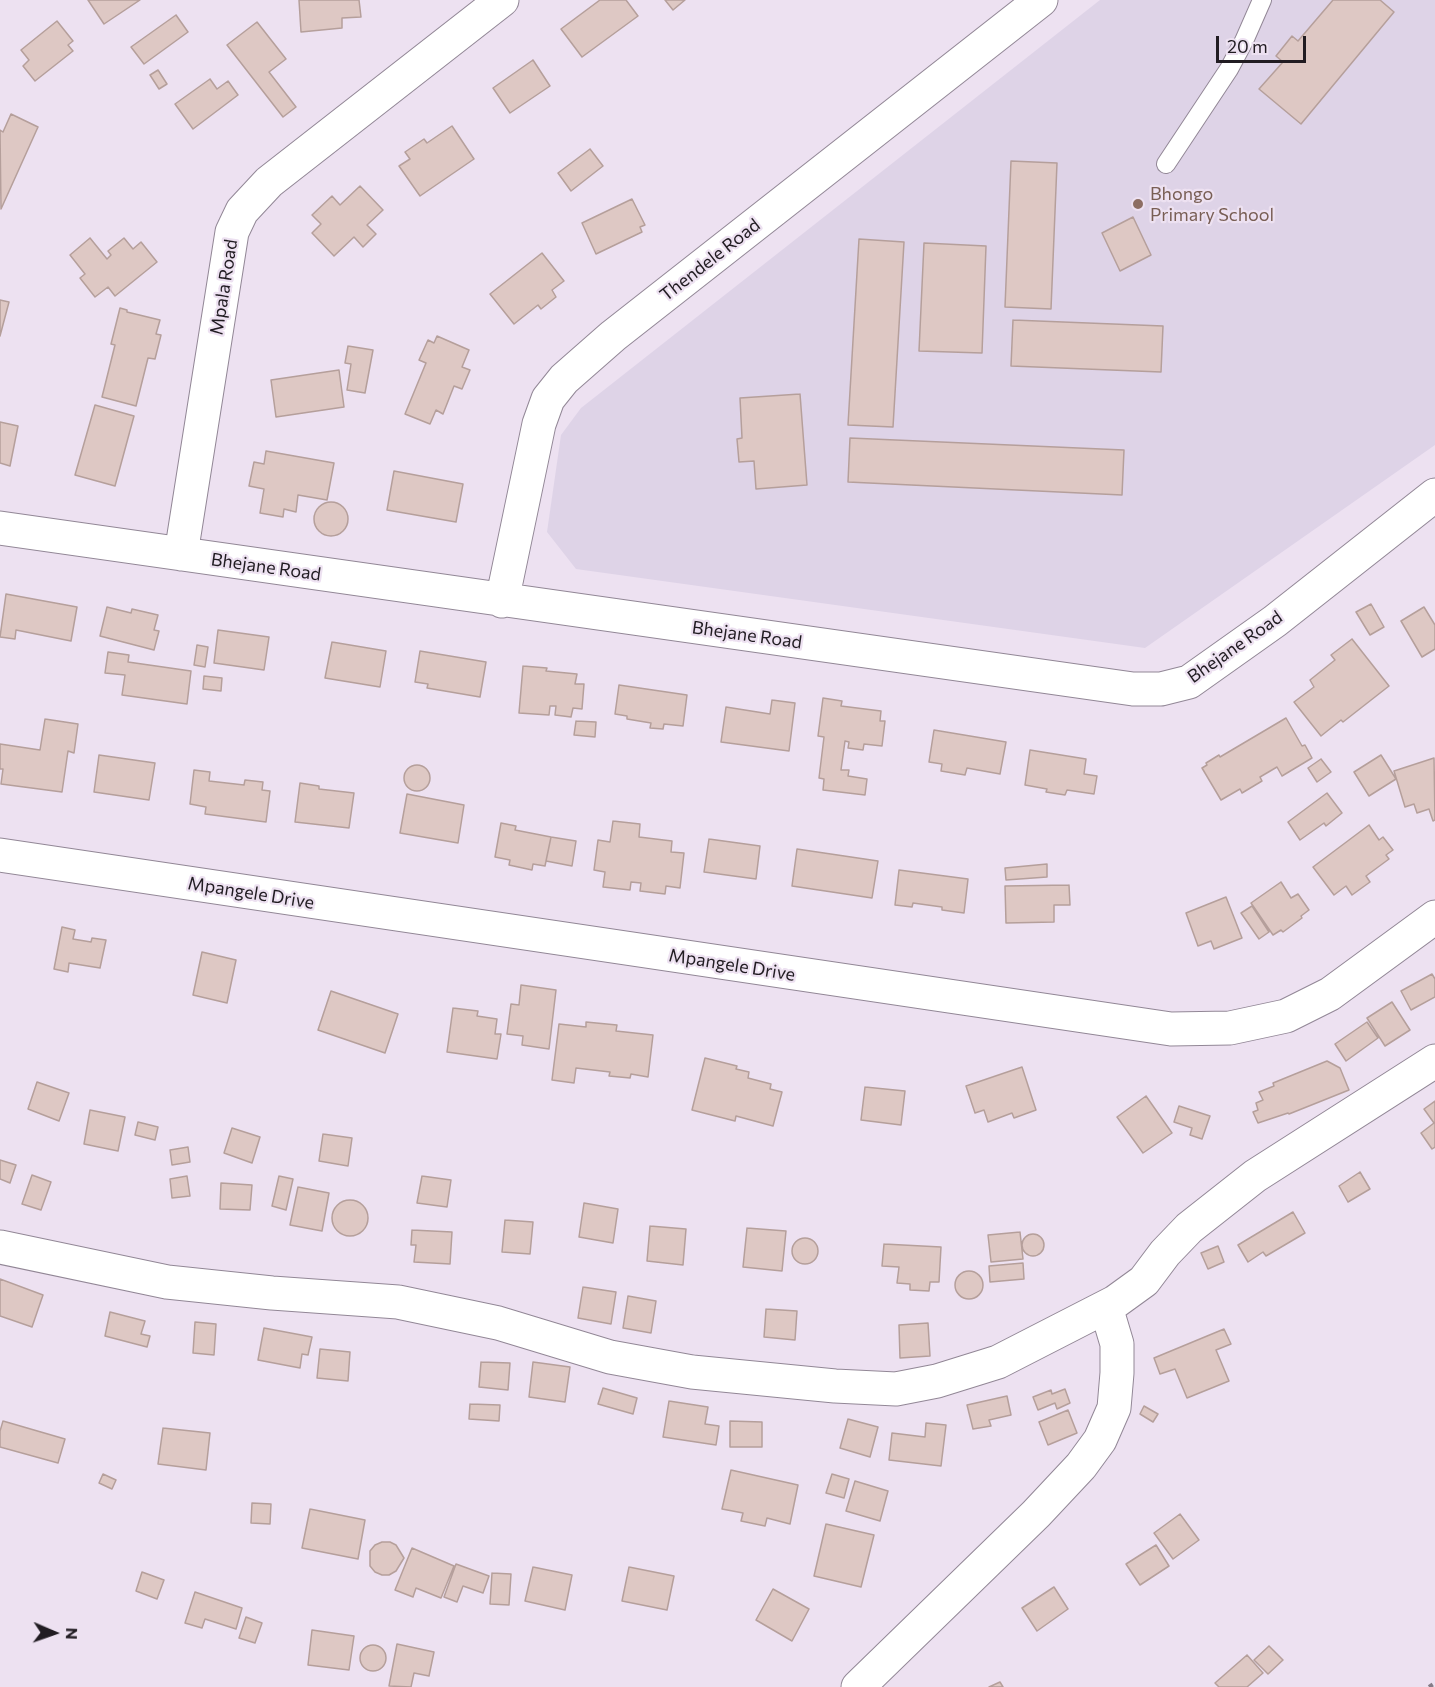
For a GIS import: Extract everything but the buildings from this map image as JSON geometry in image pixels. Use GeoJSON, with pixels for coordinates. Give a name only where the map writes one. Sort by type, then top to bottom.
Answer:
{"type":"FeatureCollection","features":[{"type":"Feature","properties":{"kind":"street","name":"Mpala Road"},"geometry":{"type":"LineString","coordinates":[[181,554],[232,232],[242,211],[269,182],[502,0]]}},
{"type":"Feature","properties":{"kind":"street","name":"Thendele Road"},"geometry":{"type":"LineString","coordinates":[[502,601],[539,424],[548,399],[564,379],[613,336],[1041,0]]}},
{"type":"Feature","properties":{"kind":"street","name":"Bhejane Road"},"geometry":{"type":"LineString","coordinates":[[0,528],[1133,689],[1161,689],[1189,682],[1233,652],[1435,495]]}},
{"type":"Feature","properties":{"kind":"street","name":"Mpangele Drive"},"geometry":{"type":"LineString","coordinates":[[0,855],[1171,1029],[1230,1028],[1286,1016],[1330,994],[1435,916]]}},
{"type":"Feature","properties":{"kind":"street"},"geometry":{"type":"LineString","coordinates":[[0,1247],[166,1282],[272,1293],[398,1302],[498,1323],[610,1357],[692,1372],[835,1386],[896,1389],[937,1381],[998,1362],[1106,1307],[1144,1281],[1165,1253],[1189,1228],[1255,1176],[1435,1061]]}},
{"type":"Feature","properties":{"kind":"street"},"geometry":{"type":"LineString","coordinates":[[858,1687],[1036,1514],[1081,1466],[1100,1440],[1114,1408],[1117,1373],[1117,1344],[1106,1307]]}},
{"type":"Feature","properties":{"kind":"lane"},"geometry":{"type":"LineString","coordinates":[[1166,164],[1229,69],[1262,0]]}},
{"type":"Feature","properties":{"kind":"path"},"geometry":{"type":"LineString","coordinates":[[1429,1687],[1435,1683]]}},
{"type":"Feature","properties":{"kind":"shaded area","name":"Bhongo Primary School"},"geometry":{"type":"Polygon","coordinates":[[[1100,0],[1435,0],[1435,445],[1145,648],[576,569],[547,532],[561,435],[581,408],[1100,0]]]}},
{"type":"Feature","properties":{"kind":"place","name":"Bhongo Primary School"},"geometry":{"type":"Point","coordinates":[1138,204]}}]}
